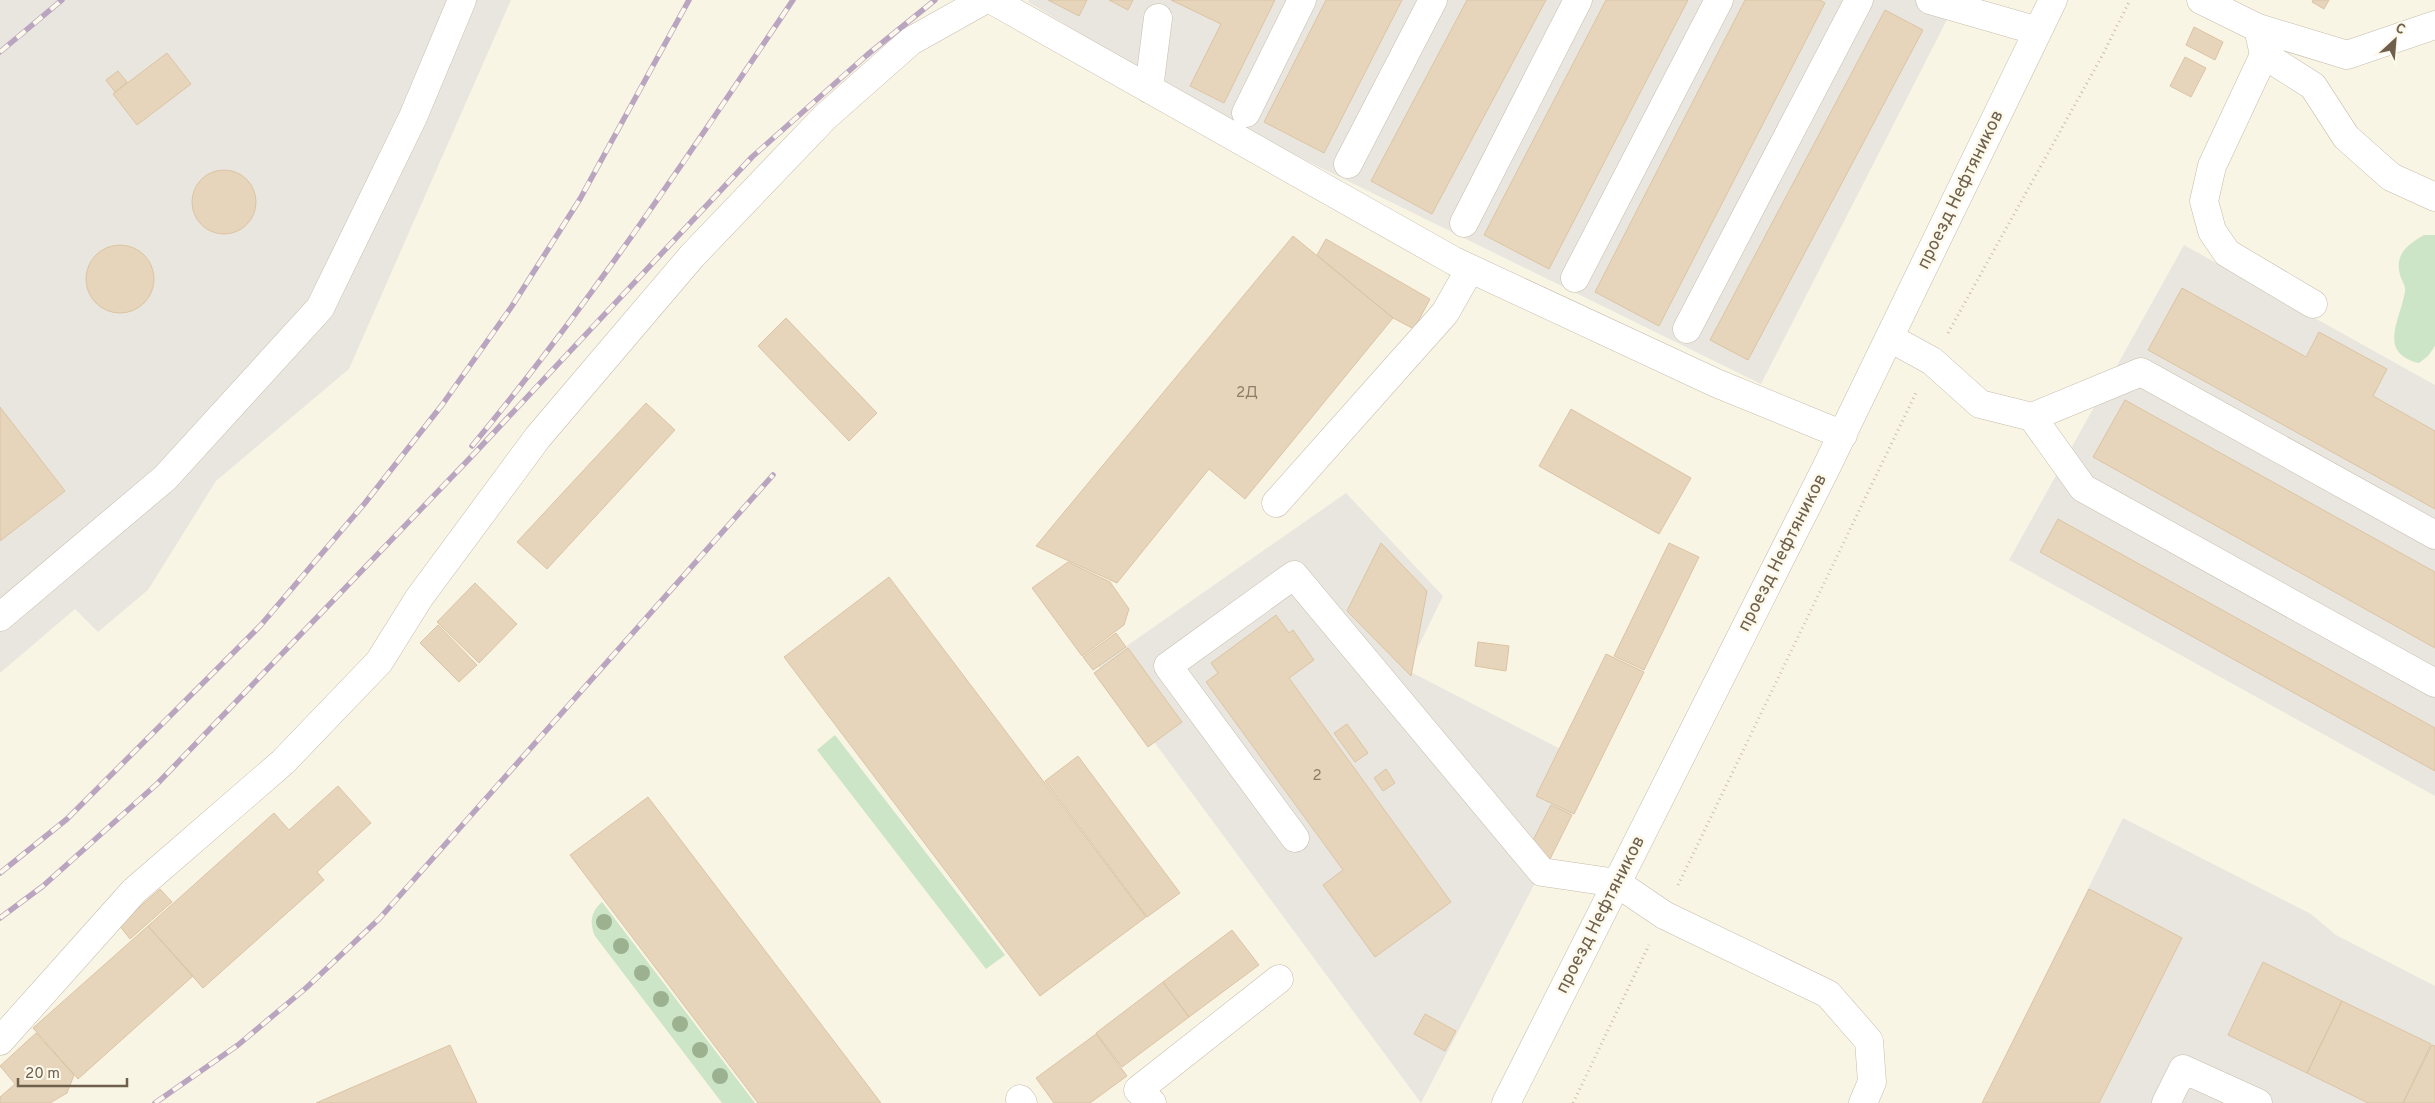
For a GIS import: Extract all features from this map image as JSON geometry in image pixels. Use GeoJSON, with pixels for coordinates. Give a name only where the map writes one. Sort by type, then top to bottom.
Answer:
{"type":"FeatureCollection","features":[{"type":"Feature","properties":{"kind":"street"},"geometry":{"type":"LineString","coordinates":[[0,617],[165,478],[320,308],[413,117],[462,0]]}},
{"type":"Feature","properties":{"kind":"street"},"geometry":{"type":"LineString","coordinates":[[0,1041],[134,892],[282,762],[379,662],[419,598],[538,436],[692,256],[825,117],[911,41],[984,0]]}},
{"type":"Feature","properties":{"kind":"street"},"geometry":{"type":"LineString","coordinates":[[992,0],[1470,269],[1716,383],[1842,435]]}},
{"type":"Feature","properties":{"kind":"street"},"geometry":{"type":"LineString","coordinates":[[1246,113],[1302,0]]}},
{"type":"Feature","properties":{"kind":"street"},"geometry":{"type":"LineString","coordinates":[[1348,164],[1433,0]]}},
{"type":"Feature","properties":{"kind":"street"},"geometry":{"type":"LineString","coordinates":[[1464,223],[1578,0]]}},
{"type":"Feature","properties":{"kind":"street"},"geometry":{"type":"LineString","coordinates":[[1576,278],[1719,0]]}},
{"type":"Feature","properties":{"kind":"street"},"geometry":{"type":"LineString","coordinates":[[1687,329],[1859,0]]}},
{"type":"Feature","properties":{"kind":"street"},"geometry":{"type":"LineString","coordinates":[[1930,0],[2038,31]]}},
{"type":"Feature","properties":{"kind":"street","name":"проезд Нефтяников"},"geometry":{"type":"LineString","coordinates":[[1506,1103],[1842,435],[2053,0]]}},
{"type":"Feature","properties":{"kind":"street"},"geometry":{"type":"LineString","coordinates":[[2200,0],[2258,28],[2347,54],[2435,24]]}},
{"type":"Feature","properties":{"kind":"street"},"geometry":{"type":"LineString","coordinates":[[1149,89],[1158,18]]}},
{"type":"Feature","properties":{"kind":"street"},"geometry":{"type":"LineString","coordinates":[[2258,28],[2264,55],[2212,166],[2204,201],[2212,231],[2227,253],[2313,304]]}},
{"type":"Feature","properties":{"kind":"street"},"geometry":{"type":"LineString","coordinates":[[2264,55],[2313,86],[2346,137],[2391,176],[2435,197]]}},
{"type":"Feature","properties":{"kind":"street"},"geometry":{"type":"LineString","coordinates":[[1276,503],[1445,313],[1470,269]]}},
{"type":"Feature","properties":{"kind":"street"},"geometry":{"type":"LineString","coordinates":[[1890,338],[1932,361],[1980,404],[2032,416],[2141,372],[2435,535]]}},
{"type":"Feature","properties":{"kind":"street"},"geometry":{"type":"LineString","coordinates":[[2032,416],[2083,488],[2435,683]]}},
{"type":"Feature","properties":{"kind":"street"},"geometry":{"type":"LineString","coordinates":[[1295,838],[1168,666],[1294,575],[1542,872],[1617,883],[1664,915],[1828,994],[1869,1041],[1872,1082],[1863,1103]]}},
{"type":"Feature","properties":{"kind":"street"},"geometry":{"type":"LineString","coordinates":[[1152,1103],[1138,1090],[1279,979]]}},
{"type":"Feature","properties":{"kind":"street"},"geometry":{"type":"LineString","coordinates":[[2166,1103],[2183,1069],[2258,1103]]}},
{"type":"Feature","properties":{"kind":"path"},"geometry":{"type":"LineString","coordinates":[[1573,1103],[1932,361],[2102,56],[2130,0]]}},
{"type":"Feature","properties":{"kind":"shaded area"},"geometry":{"type":"Polygon","coordinates":[[[0,0],[511,0],[349,369],[216,481],[148,590],[98,632],[75,609],[0,673],[0,0]]]}},
{"type":"Feature","properties":{"kind":"shaded area"},"geometry":{"type":"Polygon","coordinates":[[[1029,0],[1957,0],[1761,384],[1226,121],[1028,2],[1029,0]]]}},
{"type":"Feature","properties":{"kind":"shaded area"},"geometry":{"type":"Polygon","coordinates":[[[2184,245],[2435,385],[2435,796],[2009,560],[2184,245]]]}},
{"type":"Feature","properties":{"kind":"shaded area"},"geometry":{"type":"Polygon","coordinates":[[[1346,493],[1443,596],[1407,670],[1595,767],[1421,1103],[1098,666],[1346,493]]]}},
{"type":"Feature","properties":{"kind":"shaded area"},"geometry":{"type":"Polygon","coordinates":[[[2123,818],[2311,914],[2336,935],[2435,986],[2435,1103],[1982,1103],[2123,818]]]}},
{"type":"Feature","properties":{"kind":"green space"},"geometry":{"type":"Polygon","coordinates":[[[2424,235],[2435,235],[2435,346],[2428,356],[2419,363],[2406,358],[2398,352],[2394,334],[2405,290],[2399,270],[2400,257],[2407,247],[2424,235]]]}},
{"type":"Feature","properties":{"kind":"green space"},"geometry":{"type":"Polygon","coordinates":[[[835,735],[1005,955],[986,969],[817,750],[835,735]]]}},
{"type":"Feature","properties":{"kind":"green space"},"geometry":{"type":"Polygon","coordinates":[[[602,902],[755,1103],[722,1103],[595,936],[592,926],[593,913],[602,902]]]}},
{"type":"Feature","properties":{"kind":"building"},"geometry":{"type":"Polygon","coordinates":[[[1048,0],[1087,0],[1079,16],[1048,0]]]}},
{"type":"Feature","properties":{"kind":"building"},"geometry":{"type":"Polygon","coordinates":[[[1109,0],[1133,0],[1128,10],[1109,0]]]}},
{"type":"Feature","properties":{"kind":"building"},"geometry":{"type":"Polygon","coordinates":[[[1171,0],[1275,0],[1224,103],[1190,86],[1221,24],[1171,0]]]}},
{"type":"Feature","properties":{"kind":"building"},"geometry":{"type":"Polygon","coordinates":[[[1326,0],[1402,0],[1324,153],[1264,122],[1326,0]]]}},
{"type":"Feature","properties":{"kind":"building"},"geometry":{"type":"Polygon","coordinates":[[[1467,0],[1546,0],[1432,214],[1371,181],[1467,0]]]}},
{"type":"Feature","properties":{"kind":"building"},"geometry":{"type":"Polygon","coordinates":[[[1606,0],[1688,0],[1549,269],[1484,235],[1606,0]]]}},
{"type":"Feature","properties":{"kind":"building"},"geometry":{"type":"Polygon","coordinates":[[[1745,0],[1820,0],[1825,3],[1659,326],[1595,292],[1745,0]]]}},
{"type":"Feature","properties":{"kind":"building"},"geometry":{"type":"Polygon","coordinates":[[[2313,0],[2329,0],[2324,9],[2312,2],[2313,0]]]}},
{"type":"Feature","properties":{"kind":"building"},"geometry":{"type":"Polygon","coordinates":[[[1885,10],[1923,30],[1748,360],[1710,340],[1885,10]]]}},
{"type":"Feature","properties":{"kind":"building"},"geometry":{"type":"Polygon","coordinates":[[[2194,27],[2223,42],[2215,60],[2186,45],[2194,27]]]}},
{"type":"Feature","properties":{"kind":"building"},"geometry":{"type":"Polygon","coordinates":[[[167,53],[191,84],[137,125],[113,94],[167,53]]]}},
{"type":"Feature","properties":{"kind":"building"},"geometry":{"type":"Polygon","coordinates":[[[2185,57],[2206,68],[2191,97],[2170,86],[2185,57]]]}},
{"type":"Feature","properties":{"kind":"building"},"geometry":{"type":"Polygon","coordinates":[[[118,71],[127,82],[115,92],[106,80],[118,71]]]}},
{"type":"Feature","properties":{"kind":"building"},"geometry":{"type":"Polygon","coordinates":[[[218,170],[230,170],[247,179],[254,190],[256,202],[254,214],[247,225],[230,234],[218,234],[206,229],[197,220],[192,208],[192,196],[197,184],[206,175],[218,170]]]}},
{"type":"Feature","properties":{"kind":"building"},"geometry":{"type":"Polygon","coordinates":[[[1293,236],[1393,318],[1245,499],[1209,469],[1117,583],[1036,546],[1293,236]]]}},
{"type":"Feature","properties":{"kind":"building"},"geometry":{"type":"Polygon","coordinates":[[[1326,239],[1430,299],[1414,329],[1393,318],[1317,255],[1326,239]]]}},
{"type":"Feature","properties":{"kind":"building"},"geometry":{"type":"Polygon","coordinates":[[[120,245],[133,248],[144,255],[151,266],[154,279],[151,292],[144,303],[133,310],[120,313],[107,310],[96,303],[89,292],[86,279],[89,266],[96,255],[107,248],[120,245]]]}},
{"type":"Feature","properties":{"kind":"building"},"geometry":{"type":"Polygon","coordinates":[[[2182,288],[2306,357],[2319,332],[2387,369],[2373,396],[2435,431],[2435,509],[2148,350],[2182,288]]]}},
{"type":"Feature","properties":{"kind":"building"},"geometry":{"type":"Polygon","coordinates":[[[786,318],[877,413],[849,441],[758,346],[786,318]]]}},
{"type":"Feature","properties":{"kind":"building"},"geometry":{"type":"Polygon","coordinates":[[[2125,400],[2435,572],[2435,648],[2093,457],[2125,400]]]}},
{"type":"Feature","properties":{"kind":"building"},"geometry":{"type":"Polygon","coordinates":[[[646,403],[675,430],[547,569],[517,542],[646,403]]]}},
{"type":"Feature","properties":{"kind":"building"},"geometry":{"type":"Polygon","coordinates":[[[0,407],[65,491],[0,541],[0,407]]]}},
{"type":"Feature","properties":{"kind":"building"},"geometry":{"type":"Polygon","coordinates":[[[1571,409],[1691,478],[1659,534],[1539,466],[1571,409]]]}},
{"type":"Feature","properties":{"kind":"building"},"geometry":{"type":"Polygon","coordinates":[[[2058,519],[2435,728],[2435,771],[2040,552],[2058,519]]]}},
{"type":"Feature","properties":{"kind":"building"},"geometry":{"type":"Polygon","coordinates":[[[1381,543],[1427,591],[1411,676],[1347,611],[1381,543]]]}},
{"type":"Feature","properties":{"kind":"building"},"geometry":{"type":"Polygon","coordinates":[[[1669,543],[1699,557],[1644,670],[1614,656],[1669,543]]]}},
{"type":"Feature","properties":{"kind":"building"},"geometry":{"type":"Polygon","coordinates":[[[1068,562],[1110,582],[1129,609],[1124,625],[1082,656],[1032,588],[1068,562]]]}},
{"type":"Feature","properties":{"kind":"building"},"geometry":{"type":"Polygon","coordinates":[[[889,577],[1146,917],[1040,996],[784,657],[889,577]]]}},
{"type":"Feature","properties":{"kind":"building"},"geometry":{"type":"Polygon","coordinates":[[[475,583],[517,624],[479,663],[437,622],[475,583]]]}},
{"type":"Feature","properties":{"kind":"building"},"geometry":{"type":"Polygon","coordinates":[[[1276,615],[1289,633],[1293,630],[1314,660],[1289,678],[1451,902],[1375,957],[1323,885],[1343,870],[1206,682],[1218,673],[1211,663],[1276,615]]]}},
{"type":"Feature","properties":{"kind":"building"},"geometry":{"type":"Polygon","coordinates":[[[438,625],[477,665],[459,682],[420,643],[438,625]]]}},
{"type":"Feature","properties":{"kind":"building"},"geometry":{"type":"Polygon","coordinates":[[[1116,633],[1126,647],[1093,670],[1083,657],[1116,633]]]}},
{"type":"Feature","properties":{"kind":"building"},"geometry":{"type":"Polygon","coordinates":[[[1478,642],[1509,646],[1506,671],[1475,666],[1478,642]]]}},
{"type":"Feature","properties":{"kind":"building"},"geometry":{"type":"Polygon","coordinates":[[[1128,648],[1182,722],[1148,747],[1094,673],[1128,648]]]}},
{"type":"Feature","properties":{"kind":"building"},"geometry":{"type":"Polygon","coordinates":[[[1606,654],[1644,672],[1574,814],[1536,796],[1606,654]]]}},
{"type":"Feature","properties":{"kind":"building"},"geometry":{"type":"Polygon","coordinates":[[[1347,724],[1368,753],[1355,762],[1334,733],[1347,724]]]}},
{"type":"Feature","properties":{"kind":"building"},"geometry":{"type":"Polygon","coordinates":[[[1078,756],[1180,893],[1147,917],[1045,781],[1078,756]]]}},
{"type":"Feature","properties":{"kind":"building"},"geometry":{"type":"Polygon","coordinates":[[[1386,769],[1395,783],[1383,791],[1374,778],[1386,769]]]}},
{"type":"Feature","properties":{"kind":"building"},"geometry":{"type":"Polygon","coordinates":[[[338,786],[371,823],[317,872],[324,880],[203,988],[148,926],[274,813],[289,830],[338,786]]]}},
{"type":"Feature","properties":{"kind":"building"},"geometry":{"type":"Polygon","coordinates":[[[648,797],[881,1103],[758,1103],[570,855],[648,797]]]}},
{"type":"Feature","properties":{"kind":"building"},"geometry":{"type":"Polygon","coordinates":[[[1551,805],[1572,815],[1550,859],[1529,848],[1551,805]]]}},
{"type":"Feature","properties":{"kind":"building"},"geometry":{"type":"Polygon","coordinates":[[[160,889],[172,902],[130,939],[119,925],[160,889]]]}},
{"type":"Feature","properties":{"kind":"building"},"geometry":{"type":"Polygon","coordinates":[[[2089,889],[2182,938],[2099,1103],[1982,1103],[2089,889]]]}},
{"type":"Feature","properties":{"kind":"building"},"geometry":{"type":"Polygon","coordinates":[[[148,926],[193,976],[78,1079],[33,1028],[148,926]]]}},
{"type":"Feature","properties":{"kind":"building"},"geometry":{"type":"Polygon","coordinates":[[[1232,930],[1259,965],[1189,1017],[1163,982],[1232,930]]]}},
{"type":"Feature","properties":{"kind":"building"},"geometry":{"type":"Polygon","coordinates":[[[2263,962],[2342,1001],[2307,1073],[2228,1035],[2263,962]]]}},
{"type":"Feature","properties":{"kind":"building"},"geometry":{"type":"Polygon","coordinates":[[[1163,982],[1189,1017],[1122,1067],[1096,1033],[1163,982]]]}},
{"type":"Feature","properties":{"kind":"building"},"geometry":{"type":"Polygon","coordinates":[[[2342,1001],[2431,1044],[2403,1103],[2368,1103],[2307,1073],[2342,1001]]]}},
{"type":"Feature","properties":{"kind":"building"},"geometry":{"type":"Polygon","coordinates":[[[1425,1014],[1456,1031],[1445,1051],[1414,1034],[1425,1014]]]}},
{"type":"Feature","properties":{"kind":"building"},"geometry":{"type":"Polygon","coordinates":[[[36,1033],[74,1075],[67,1093],[50,1103],[0,1103],[0,1097],[15,1084],[0,1066],[36,1033]]]}},
{"type":"Feature","properties":{"kind":"building"},"geometry":{"type":"Polygon","coordinates":[[[1096,1034],[1127,1076],[1090,1103],[1054,1103],[1036,1078],[1096,1034]]]}},
{"type":"Feature","properties":{"kind":"building"},"geometry":{"type":"Polygon","coordinates":[[[450,1045],[477,1103],[316,1103],[450,1045]]]}},
{"type":"Feature","properties":{"kind":"building"},"geometry":{"type":"Polygon","coordinates":[[[2432,1045],[2435,1046],[2435,1103],[2403,1103],[2432,1045]]]}},
{"type":"Feature","properties":{"kind":"railway"},"geometry":{"type":"LineString","coordinates":[[0,52],[62,0]]}},
{"type":"Feature","properties":{"kind":"railway"},"geometry":{"type":"LineString","coordinates":[[0,873],[67,819],[260,626],[365,503],[442,405],[512,306],[580,199],[689,0]]}},
{"type":"Feature","properties":{"kind":"railway"},"geometry":{"type":"LineString","coordinates":[[472,446],[515,393],[598,283],[677,171],[793,0]]}},
{"type":"Feature","properties":{"kind":"railway"},"geometry":{"type":"LineString","coordinates":[[0,918],[43,886],[158,783],[471,457],[752,157],[867,55],[935,0]]}},
{"type":"Feature","properties":{"kind":"railway"},"geometry":{"type":"LineString","coordinates":[[155,1103],[238,1045],[306,988],[379,919],[773,475]]}}]}
